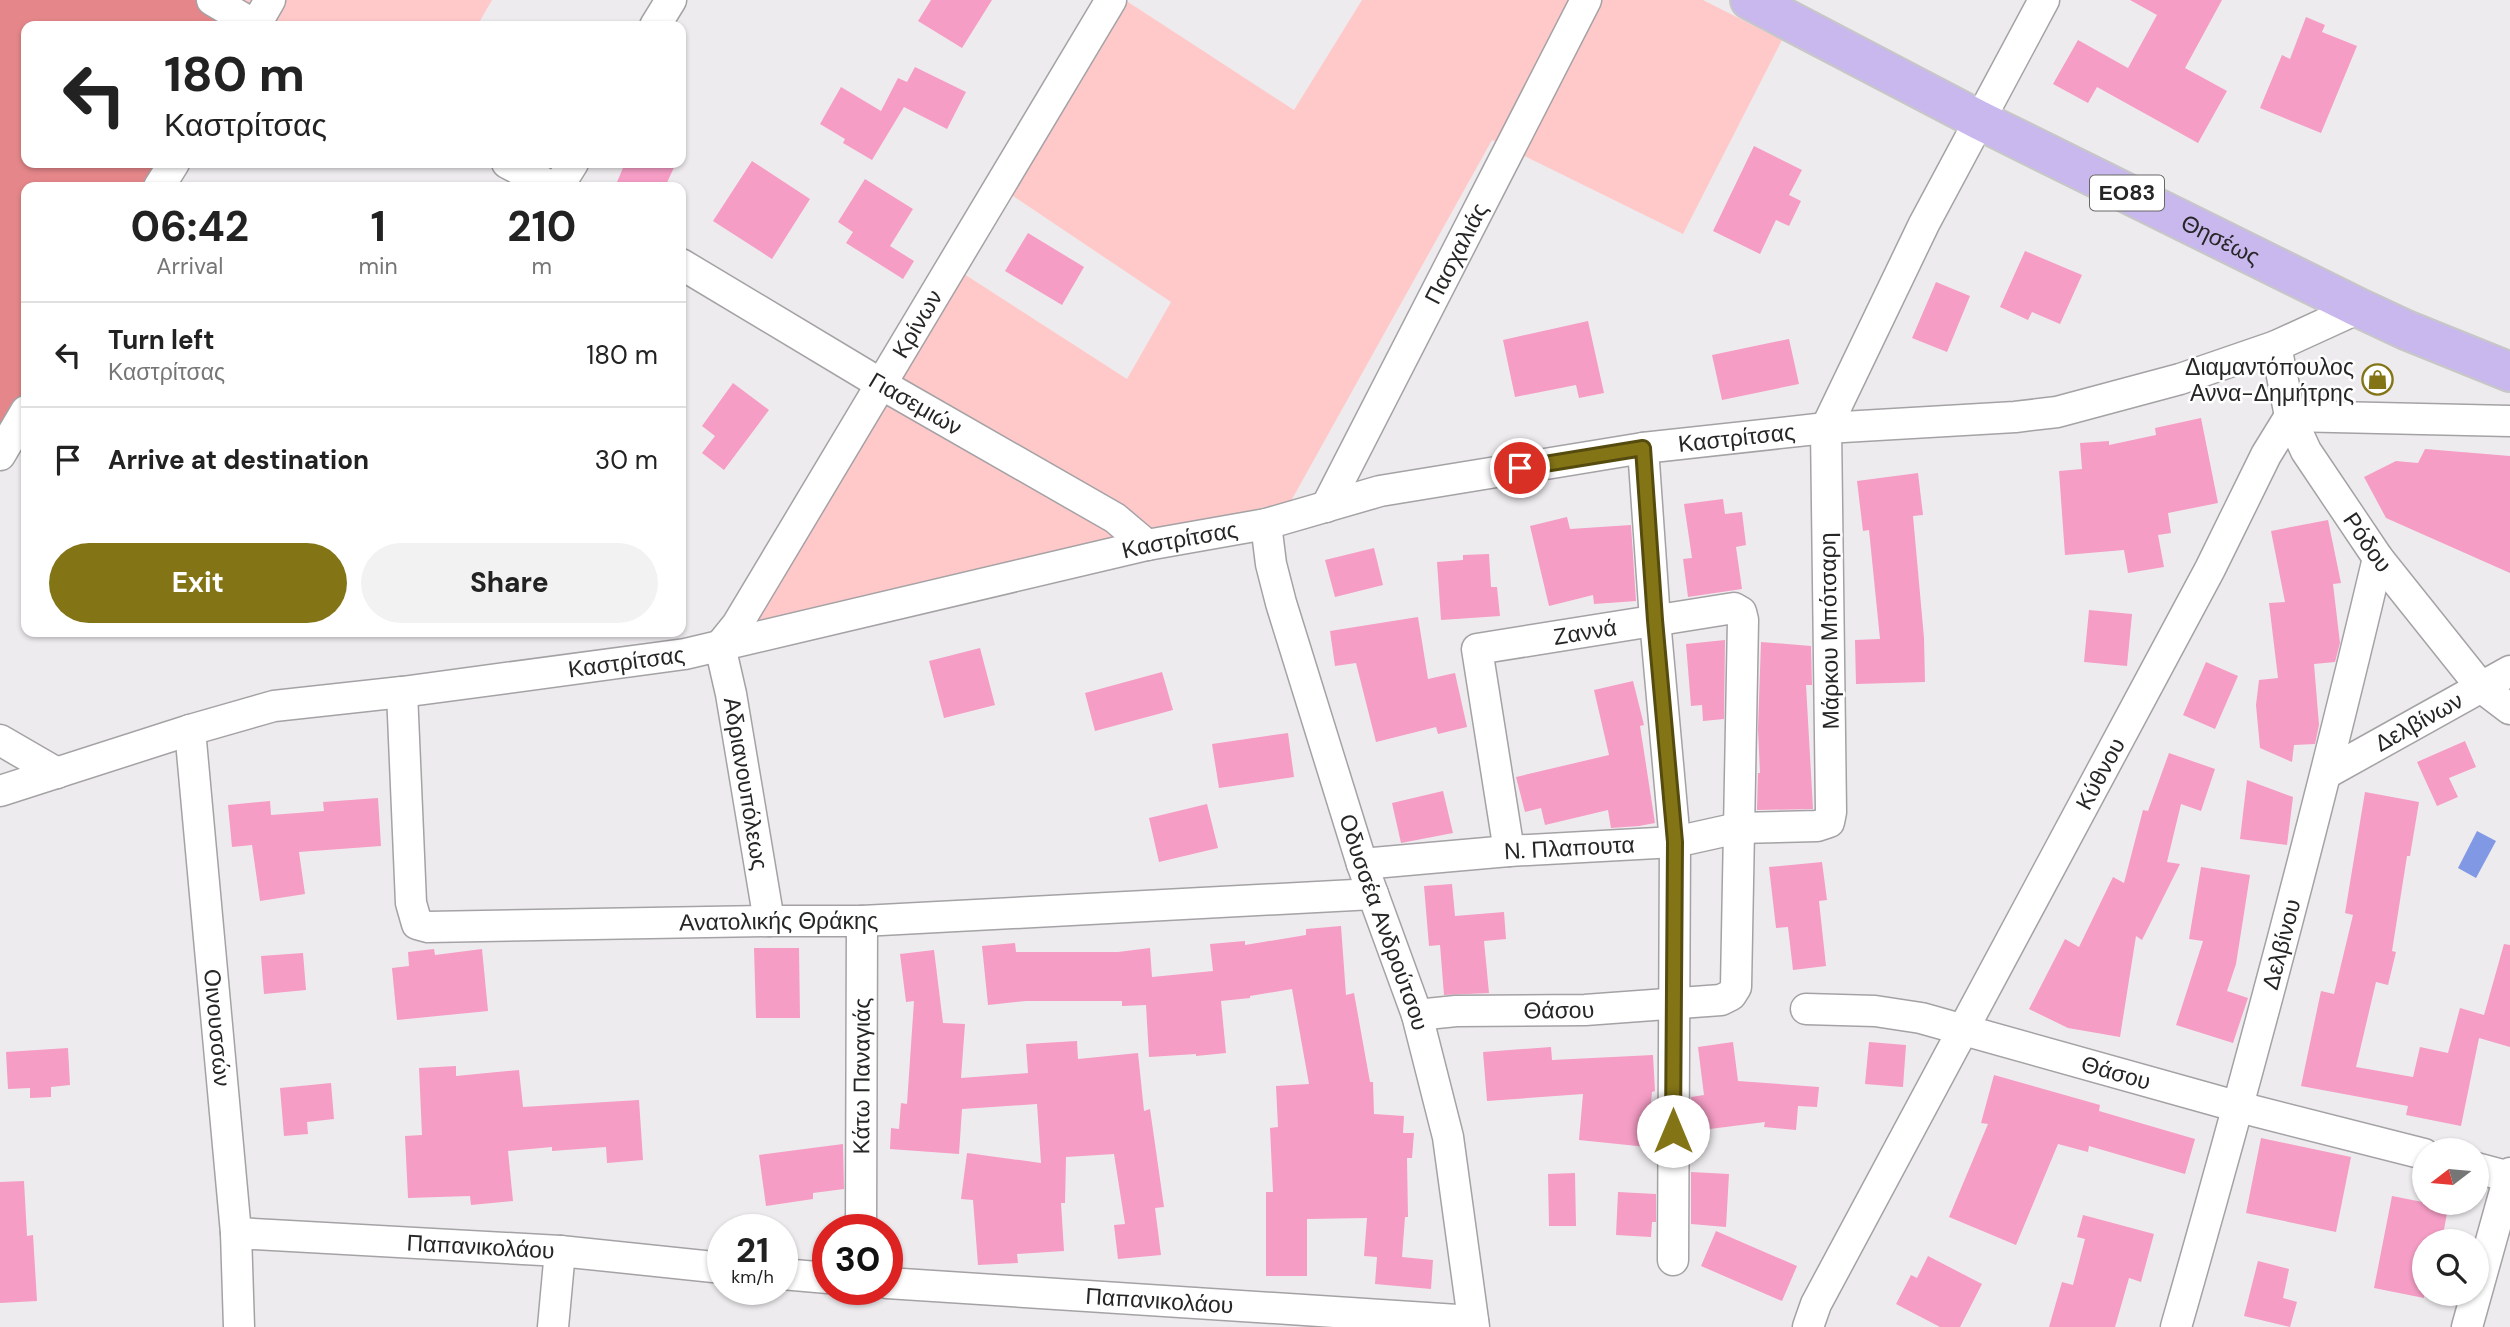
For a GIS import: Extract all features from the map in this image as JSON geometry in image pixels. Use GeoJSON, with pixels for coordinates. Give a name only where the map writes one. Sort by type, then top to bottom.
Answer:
{"type":"FeatureCollection","features":[{"type":"Feature","properties":{"kind":"main road","name":"Θησέως"},"geometry":{"type":"LineString","coordinates":[[1750,0],[1979,120],[2359,308],[2510,372]]}},
{"type":"Feature","properties":{"kind":"street"},"geometry":{"type":"LineString","coordinates":[[212,0],[247,21]]}},
{"type":"Feature","properties":{"kind":"street"},"geometry":{"type":"LineString","coordinates":[[258,21],[270,0]]}},
{"type":"Feature","properties":{"kind":"street"},"geometry":{"type":"LineString","coordinates":[[658,21],[671,0]]}},
{"type":"Feature","properties":{"kind":"street","name":"Κρίνων"},"geometry":{"type":"LineString","coordinates":[[720,646],[737,625],[1111,0]]}},
{"type":"Feature","properties":{"kind":"street","name":"Πασχαλιάς"},"geometry":{"type":"LineString","coordinates":[[1326,507],[1586,0]]}},
{"type":"Feature","properties":{"kind":"street"},"geometry":{"type":"LineString","coordinates":[[1826,428],[1924,224],[2044,0]]}},
{"type":"Feature","properties":{"kind":"street"},"geometry":{"type":"LineString","coordinates":[[516,168],[543,182]]}},
{"type":"Feature","properties":{"kind":"street","name":"Γιασεμιών"},"geometry":{"type":"LineString","coordinates":[[686,267],[881,384],[1115,518],[1147,545]]}},
{"type":"Feature","properties":{"kind":"street","name":"Καστρίτσας"},"geometry":{"type":"LineString","coordinates":[[0,791],[274,706],[645,660],[720,646],[1147,545],[1266,524],[1380,491],[1643,448],[1826,428],[2057,412],[2180,379],[2276,346],[2359,308]]}},
{"type":"Feature","properties":{"kind":"street","name":"Ρόδου"},"geometry":{"type":"LineString","coordinates":[[2276,346],[2290,416],[2306,451],[2378,558],[2482,687],[2510,709]]}},
{"type":"Feature","properties":{"kind":"street"},"geometry":{"type":"LineString","coordinates":[[2290,416],[2510,421]]}},
{"type":"Feature","properties":{"kind":"street","name":"Κύθνου"},"geometry":{"type":"LineString","coordinates":[[1808,1327],[1816,1304],[2210,569],[2266,455],[2290,416]]}},
{"type":"Feature","properties":{"kind":"street"},"geometry":{"type":"LineString","coordinates":[[0,456],[21,420]]}},
{"type":"Feature","properties":{"kind":"street","name":"Μάρκου Μπότσαρη"},"geometry":{"type":"LineString","coordinates":[[1817,826],[1829,822],[1832,811],[1826,428]]}},
{"type":"Feature","properties":{"kind":"street"},"geometry":{"type":"LineString","coordinates":[[1643,448],[1675,842],[1672,1003],[1673,1260]]}},
{"type":"Feature","properties":{"kind":"street","name":"Οδυσσέα Ανδρούτσου"},"geometry":{"type":"LineString","coordinates":[[1266,524],[1271,564],[1281,603],[1362,864],[1417,1015],[1448,1137],[1474,1324]]}},
{"type":"Feature","properties":{"kind":"street","name":"Δελβίνου"},"geometry":{"type":"LineString","coordinates":[[2176,1327],[2239,1107],[2327,773],[2378,558]]}},
{"type":"Feature","properties":{"kind":"street","name":"Ζαννά"},"geometry":{"type":"LineString","coordinates":[[1509,851],[1477,649],[1734,608],[1741,612],[1743,621],[1738,828]]}},
{"type":"Feature","properties":{"kind":"street","name":"Αδριανουπόλεως"},"geometry":{"type":"LineString","coordinates":[[720,646],[731,694],[769,921]]}},
{"type":"Feature","properties":{"kind":"street","name":"Δελβίνων"},"geometry":{"type":"LineString","coordinates":[[2327,773],[2510,671]]}},
{"type":"Feature","properties":{"kind":"street","name":"Ανατολικής Θράκης"},"geometry":{"type":"LineString","coordinates":[[402,692],[411,903],[417,924],[428,927],[862,921],[1373,894]]}},
{"type":"Feature","properties":{"kind":"street","name":"Οινουσσών"},"geometry":{"type":"LineString","coordinates":[[190,730],[236,1233],[239,1327]]}},
{"type":"Feature","properties":{"kind":"street"},"geometry":{"type":"LineString","coordinates":[[0,740],[57,773]]}},
{"type":"Feature","properties":{"kind":"street","name":"Ν. Πλαπουτα"},"geometry":{"type":"LineString","coordinates":[[1362,864],[1509,851],[1675,842],[1738,828],[1817,826]]}},
{"type":"Feature","properties":{"kind":"street","name":"Θάσου"},"geometry":{"type":"LineString","coordinates":[[1417,1015],[1456,1011],[1585,1010],[1721,1000],[1731,995],[1736,987],[1738,828]]}},
{"type":"Feature","properties":{"kind":"street","name":"Κάτω Παναγιάς"},"geometry":{"type":"LineString","coordinates":[[861,1214],[862,921]]}},
{"type":"Feature","properties":{"kind":"street","name":"Θάσου"},"geometry":{"type":"LineString","coordinates":[[1806,1009],[1875,1011],[1921,1018],[2239,1107],[2412,1151]]}},
{"type":"Feature","properties":{"kind":"street"},"geometry":{"type":"LineString","coordinates":[[2467,1327],[2510,1175],[2489,1171]]}},
{"type":"Feature","properties":{"kind":"street","name":"Παπανικολάου"},"geometry":{"type":"LineString","coordinates":[[236,1233],[560,1251],[707,1266]]}},
{"type":"Feature","properties":{"kind":"street"},"geometry":{"type":"LineString","coordinates":[[553,1327],[560,1251]]}},
{"type":"Feature","properties":{"kind":"street","name":"Παπανικολάου"},"geometry":{"type":"LineString","coordinates":[[903,1284],[1474,1324]]}},
{"type":"Feature","properties":{"kind":"shaded area"},"geometry":{"type":"Polygon","coordinates":[[[0,0],[208,0],[245,21],[21,21],[21,168],[173,168],[165,182],[21,182],[21,425],[0,461],[0,0]]]}},
{"type":"Feature","properties":{"kind":"shaded area"},"geometry":{"type":"Polygon","coordinates":[[[228,0],[492,0],[480,21],[264,21],[228,0]]]}},
{"type":"Feature","properties":{"kind":"shaded area"},"geometry":{"type":"Polygon","coordinates":[[[1125,0],[1294,110],[1362,0],[1703,0],[1782,40],[1683,234],[1492,140],[1291,501],[744,628],[961,272],[1127,379],[1171,302],[1007,192],[1125,0]]]}},
{"type":"Feature","properties":{"kind":"water"},"geometry":{"type":"Polygon","coordinates":[[[2477,831],[2496,841],[2476,878],[2458,868],[2477,831]]]}},
{"type":"Feature","properties":{"kind":"building"},"geometry":{"type":"Polygon","coordinates":[[[931,0],[992,0],[962,48],[918,21],[931,0]]]}},
{"type":"Feature","properties":{"kind":"building"},"geometry":{"type":"Polygon","coordinates":[[[2130,0],[2222,0],[2185,68],[2227,91],[2198,143],[2097,87],[2088,103],[2053,84],[2078,40],[2128,68],[2157,15],[2130,0]]]}},
{"type":"Feature","properties":{"kind":"building"},"geometry":{"type":"Polygon","coordinates":[[[2306,17],[2325,25],[2322,32],[2357,46],[2321,133],[2260,108],[2282,55],[2290,59],[2306,17]]]}},
{"type":"Feature","properties":{"kind":"building"},"geometry":{"type":"Polygon","coordinates":[[[915,67],[966,92],[947,129],[904,107],[872,160],[843,143],[845,139],[820,124],[841,87],[881,111],[898,78],[907,82],[915,67]]]}},
{"type":"Feature","properties":{"kind":"building"},"geometry":{"type":"Polygon","coordinates":[[[1754,146],[1802,170],[1789,195],[1801,201],[1789,226],[1776,220],[1760,254],[1713,231],[1754,146]]]}},
{"type":"Feature","properties":{"kind":"building"},"geometry":{"type":"Polygon","coordinates":[[[752,161],[810,199],[772,259],[713,221],[752,161]]]}},
{"type":"Feature","properties":{"kind":"building"},"geometry":{"type":"Polygon","coordinates":[[[623,168],[674,168],[667,182],[617,182],[623,168]]]}},
{"type":"Feature","properties":{"kind":"building"},"geometry":{"type":"Polygon","coordinates":[[[865,179],[913,209],[890,246],[914,261],[903,279],[846,243],[853,232],[838,222],[865,179]]]}},
{"type":"Feature","properties":{"kind":"building"},"geometry":{"type":"Polygon","coordinates":[[[1028,233],[1084,267],[1062,305],[1005,271],[1028,233]]]}},
{"type":"Feature","properties":{"kind":"building"},"geometry":{"type":"Polygon","coordinates":[[[2025,251],[2082,275],[2060,324],[2032,312],[2028,320],[2000,307],[2025,251]]]}},
{"type":"Feature","properties":{"kind":"building"},"geometry":{"type":"Polygon","coordinates":[[[1936,282],[1970,296],[1947,352],[1912,338],[1936,282]]]}},
{"type":"Feature","properties":{"kind":"building"},"geometry":{"type":"Polygon","coordinates":[[[1588,321],[1604,393],[1579,398],[1576,385],[1515,397],[1503,340],[1588,321]]]}},
{"type":"Feature","properties":{"kind":"building"},"geometry":{"type":"Polygon","coordinates":[[[1789,339],[1799,384],[1722,400],[1712,355],[1789,339]]]}},
{"type":"Feature","properties":{"kind":"building"},"geometry":{"type":"Polygon","coordinates":[[[733,383],[769,410],[724,470],[702,453],[715,436],[702,426],[733,383]]]}},
{"type":"Feature","properties":{"kind":"building"},"geometry":{"type":"Polygon","coordinates":[[[2201,418],[2218,503],[2168,513],[2171,533],[2158,535],[2164,567],[2128,573],[2124,550],[2065,555],[2059,471],[2082,469],[2080,443],[2109,441],[2109,445],[2156,435],[2155,428],[2201,418]]]}},
{"type":"Feature","properties":{"kind":"building"},"geometry":{"type":"Polygon","coordinates":[[[2425,449],[2510,456],[2510,573],[2386,518],[2364,477],[2396,461],[2418,463],[2425,449]]]}},
{"type":"Feature","properties":{"kind":"building"},"geometry":{"type":"Polygon","coordinates":[[[1918,473],[1923,515],[1913,516],[1924,638],[1925,682],[1856,684],[1855,640],[1880,639],[1869,530],[1863,531],[1857,481],[1918,473]]]}},
{"type":"Feature","properties":{"kind":"building"},"geometry":{"type":"Polygon","coordinates":[[[1723,499],[1725,514],[1742,512],[1746,545],[1736,547],[1742,589],[1688,597],[1683,559],[1692,558],[1684,504],[1723,499]]]}},
{"type":"Feature","properties":{"kind":"building"},"geometry":{"type":"Polygon","coordinates":[[[1567,517],[1570,529],[1631,525],[1636,601],[1594,604],[1593,595],[1549,606],[1530,526],[1567,517]]]}},
{"type":"Feature","properties":{"kind":"building"},"geometry":{"type":"Polygon","coordinates":[[[2328,520],[2341,583],[2333,584],[2340,643],[2335,662],[2314,664],[2319,725],[2315,744],[2294,745],[2292,762],[2260,748],[2256,705],[2259,680],[2278,678],[2269,603],[2285,602],[2271,531],[2328,520]]]}},
{"type":"Feature","properties":{"kind":"building"},"geometry":{"type":"Polygon","coordinates":[[[1374,548],[1383,585],[1335,597],[1325,560],[1374,548]]]}},
{"type":"Feature","properties":{"kind":"building"},"geometry":{"type":"Polygon","coordinates":[[[1489,554],[1491,587],[1497,587],[1500,616],[1441,620],[1437,562],[1463,560],[1463,555],[1489,554]]]}},
{"type":"Feature","properties":{"kind":"building"},"geometry":{"type":"Polygon","coordinates":[[[2089,610],[2132,614],[2127,666],[2084,662],[2089,610]]]}},
{"type":"Feature","properties":{"kind":"building"},"geometry":{"type":"Polygon","coordinates":[[[1418,617],[1428,679],[1455,673],[1467,727],[1438,734],[1436,727],[1376,742],[1356,663],[1335,666],[1330,631],[1418,617]]]}},
{"type":"Feature","properties":{"kind":"building"},"geometry":{"type":"Polygon","coordinates":[[[1725,640],[1724,719],[1703,721],[1702,705],[1691,706],[1686,644],[1725,640]]]}},
{"type":"Feature","properties":{"kind":"building"},"geometry":{"type":"Polygon","coordinates":[[[1761,642],[1811,646],[1812,685],[1806,685],[1813,809],[1757,810],[1760,773],[1758,729],[1761,642]]]}},
{"type":"Feature","properties":{"kind":"building"},"geometry":{"type":"Polygon","coordinates":[[[980,648],[995,705],[944,718],[929,661],[980,648]]]}},
{"type":"Feature","properties":{"kind":"building"},"geometry":{"type":"Polygon","coordinates":[[[2206,662],[2238,676],[2215,729],[2183,715],[2206,662]]]}},
{"type":"Feature","properties":{"kind":"building"},"geometry":{"type":"Polygon","coordinates":[[[1162,672],[1173,710],[1095,731],[1085,693],[1162,672]]]}},
{"type":"Feature","properties":{"kind":"building"},"geometry":{"type":"Polygon","coordinates":[[[1633,681],[1644,725],[1640,726],[1655,823],[1611,828],[1608,810],[1545,825],[1541,808],[1525,812],[1516,777],[1609,755],[1594,690],[1633,681]]]}},
{"type":"Feature","properties":{"kind":"building"},"geometry":{"type":"Polygon","coordinates":[[[1288,733],[1294,777],[1219,788],[1212,744],[1288,733]]]}},
{"type":"Feature","properties":{"kind":"building"},"geometry":{"type":"Polygon","coordinates":[[[2465,741],[2476,767],[2449,778],[2458,797],[2437,806],[2417,762],[2465,741]]]}},
{"type":"Feature","properties":{"kind":"building"},"geometry":{"type":"Polygon","coordinates":[[[2169,753],[2215,769],[2201,811],[2181,804],[2167,862],[2180,864],[2142,940],[2136,936],[2120,1037],[2068,1028],[2029,1009],[2065,939],[2079,947],[2113,877],[2124,883],[2143,810],[2148,811],[2169,753]]]}},
{"type":"Feature","properties":{"kind":"building"},"geometry":{"type":"Polygon","coordinates":[[[2247,780],[2293,797],[2287,845],[2240,839],[2247,780]]]}},
{"type":"Feature","properties":{"kind":"building"},"geometry":{"type":"Polygon","coordinates":[[[1443,791],[1453,833],[1401,843],[1392,803],[1443,791]]]}},
{"type":"Feature","properties":{"kind":"building"},"geometry":{"type":"Polygon","coordinates":[[[2365,792],[2419,802],[2410,856],[2407,856],[2392,951],[2396,952],[2388,985],[2376,982],[2356,1067],[2413,1077],[2420,1047],[2448,1053],[2460,1008],[2484,1015],[2504,944],[2510,945],[2510,1047],[2479,1038],[2461,1126],[2406,1115],[2408,1106],[2301,1086],[2321,991],[2334,994],[2353,915],[2345,913],[2365,792]]]}},
{"type":"Feature","properties":{"kind":"building"},"geometry":{"type":"Polygon","coordinates":[[[378,798],[381,846],[299,852],[305,894],[260,901],[252,845],[232,847],[228,805],[270,801],[271,815],[324,811],[323,802],[378,798]]]}},
{"type":"Feature","properties":{"kind":"building"},"geometry":{"type":"Polygon","coordinates":[[[1207,804],[1218,848],[1159,862],[1149,818],[1207,804]]]}},
{"type":"Feature","properties":{"kind":"building"},"geometry":{"type":"Polygon","coordinates":[[[1822,862],[1827,900],[1819,901],[1826,966],[1793,970],[1788,927],[1776,928],[1769,867],[1822,862]]]}},
{"type":"Feature","properties":{"kind":"building"},"geometry":{"type":"Polygon","coordinates":[[[2201,867],[2250,875],[2236,964],[2227,991],[2248,998],[2233,1043],[2176,1025],[2203,941],[2189,939],[2201,867]]]}},
{"type":"Feature","properties":{"kind":"building"},"geometry":{"type":"Polygon","coordinates":[[[1452,884],[1455,916],[1504,912],[1506,939],[1484,941],[1489,993],[1444,995],[1440,945],[1429,946],[1424,886],[1452,884]]]}},
{"type":"Feature","properties":{"kind":"building"},"geometry":{"type":"Polygon","coordinates":[[[1341,926],[1346,995],[1354,993],[1370,1082],[1373,1082],[1374,1114],[1404,1116],[1403,1133],[1414,1133],[1412,1158],[1407,1158],[1408,1217],[1405,1217],[1402,1257],[1433,1260],[1431,1289],[1375,1284],[1377,1257],[1364,1256],[1367,1218],[1307,1219],[1307,1276],[1266,1276],[1266,1192],[1273,1192],[1270,1128],[1278,1127],[1276,1086],[1309,1084],[1292,989],[1221,1001],[1226,1053],[1196,1056],[1149,1057],[1146,1005],[1122,1006],[1122,1001],[1026,1001],[988,1005],[982,946],[1015,943],[1016,952],[1118,952],[1150,948],[1152,977],[1213,971],[1210,944],[1245,941],[1245,945],[1306,935],[1306,929],[1341,926]]]}},
{"type":"Feature","properties":{"kind":"building"},"geometry":{"type":"Polygon","coordinates":[[[754,948],[799,948],[800,1018],[756,1018],[754,948]]]}},
{"type":"Feature","properties":{"kind":"building"},"geometry":{"type":"Polygon","coordinates":[[[434,949],[435,955],[482,949],[488,1011],[397,1020],[392,968],[409,966],[408,952],[434,949]]]}},
{"type":"Feature","properties":{"kind":"building"},"geometry":{"type":"Polygon","coordinates":[[[934,950],[943,1023],[965,1024],[961,1078],[1028,1073],[1026,1044],[1077,1041],[1078,1059],[1138,1053],[1144,1111],[1150,1109],[1164,1207],[1155,1208],[1161,1255],[1118,1259],[1114,1225],[1125,1224],[1114,1154],[1066,1157],[1065,1203],[1061,1203],[1064,1251],[1017,1254],[1018,1263],[978,1265],[973,1200],[961,1199],[967,1153],[1041,1163],[1037,1104],[962,1109],[959,1154],[890,1149],[891,1128],[899,1129],[901,1103],[907,1104],[914,1001],[906,1002],[900,954],[934,950]]]}},
{"type":"Feature","properties":{"kind":"building"},"geometry":{"type":"Polygon","coordinates":[[[303,953],[306,990],[264,994],[261,956],[303,953]]]}},
{"type":"Feature","properties":{"kind":"building"},"geometry":{"type":"Polygon","coordinates":[[[1733,1042],[1738,1081],[1819,1087],[1817,1107],[1798,1106],[1796,1130],[1764,1127],[1765,1122],[1694,1131],[1691,1097],[1704,1095],[1698,1047],[1733,1042]]]}},
{"type":"Feature","properties":{"kind":"building"},"geometry":{"type":"Polygon","coordinates":[[[1869,1042],[1906,1045],[1903,1087],[1865,1084],[1869,1042]]]}},
{"type":"Feature","properties":{"kind":"building"},"geometry":{"type":"Polygon","coordinates":[[[1551,1047],[1552,1060],[1653,1055],[1655,1091],[1652,1092],[1647,1147],[1579,1140],[1583,1094],[1487,1101],[1483,1052],[1551,1047]]]}},
{"type":"Feature","properties":{"kind":"building"},"geometry":{"type":"Polygon","coordinates":[[[68,1048],[70,1085],[51,1087],[51,1097],[30,1098],[30,1088],[8,1089],[6,1052],[68,1048]]]}},
{"type":"Feature","properties":{"kind":"building"},"geometry":{"type":"Polygon","coordinates":[[[456,1066],[456,1076],[519,1070],[523,1107],[639,1100],[643,1160],[607,1163],[606,1147],[552,1151],[552,1147],[508,1151],[513,1201],[471,1205],[470,1196],[408,1198],[405,1136],[422,1135],[419,1068],[456,1066]]]}},
{"type":"Feature","properties":{"kind":"building"},"geometry":{"type":"Polygon","coordinates":[[[1994,1075],[2100,1105],[2099,1111],[2195,1139],[2185,1174],[2089,1146],[2088,1152],[2058,1144],[2016,1245],[1949,1217],[1988,1124],[1981,1123],[1994,1075]]]}},
{"type":"Feature","properties":{"kind":"building"},"geometry":{"type":"Polygon","coordinates":[[[331,1083],[334,1119],[307,1122],[308,1134],[284,1136],[280,1088],[331,1083]]]}},
{"type":"Feature","properties":{"kind":"building"},"geometry":{"type":"Polygon","coordinates":[[[2261,1138],[2351,1157],[2336,1232],[2246,1213],[2261,1138]]]}},
{"type":"Feature","properties":{"kind":"building"},"geometry":{"type":"Polygon","coordinates":[[[843,1144],[844,1189],[813,1193],[813,1199],[766,1206],[759,1155],[843,1144]]]}},
{"type":"Feature","properties":{"kind":"building"},"geometry":{"type":"Polygon","coordinates":[[[1691,1172],[1729,1174],[1726,1227],[1691,1224],[1691,1172]]]}},
{"type":"Feature","properties":{"kind":"building"},"geometry":{"type":"Polygon","coordinates":[[[1575,1173],[1576,1226],[1549,1226],[1548,1174],[1575,1173]]]}},
{"type":"Feature","properties":{"kind":"building"},"geometry":{"type":"Polygon","coordinates":[[[24,1181],[27,1236],[33,1235],[37,1301],[0,1303],[0,1182],[24,1181]]]}},
{"type":"Feature","properties":{"kind":"building"},"geometry":{"type":"Polygon","coordinates":[[[1618,1192],[1656,1194],[1656,1222],[1652,1222],[1651,1237],[1616,1235],[1618,1192]]]}},
{"type":"Feature","properties":{"kind":"building"},"geometry":{"type":"Polygon","coordinates":[[[2392,1196],[2412,1200],[2412,1215],[2447,1215],[2444,1229],[2412,1229],[2412,1296],[2374,1288],[2392,1196]]]}},
{"type":"Feature","properties":{"kind":"building"},"geometry":{"type":"Polygon","coordinates":[[[2083,1215],[2154,1234],[2141,1282],[2129,1278],[2115,1327],[2049,1327],[2062,1282],[2073,1285],[2085,1239],[2077,1237],[2083,1215]]]}},
{"type":"Feature","properties":{"kind":"building"},"geometry":{"type":"Polygon","coordinates":[[[1716,1231],[1797,1266],[1782,1301],[1701,1266],[1716,1231]]]}},
{"type":"Feature","properties":{"kind":"building"},"geometry":{"type":"Polygon","coordinates":[[[1928,1256],[1982,1284],[1960,1327],[1940,1327],[1896,1304],[1911,1275],[1917,1278],[1928,1256]]]}},
{"type":"Feature","properties":{"kind":"building"},"geometry":{"type":"Polygon","coordinates":[[[2258,1261],[2289,1269],[2283,1298],[2297,1302],[2290,1327],[2244,1316],[2258,1261]]]}},
{"type":"Feature","properties":{"kind":"place","name":"Διαμαντόπουλος Αννα-Δημήτρης"},"geometry":{"type":"Point","coordinates":[2377,380]}},
{"type":"Feature","properties":{"kind":"route"},"geometry":{"type":"LineString","coordinates":[[1520,468],[1643,448],[1675,842],[1673,1131]]}}]}
